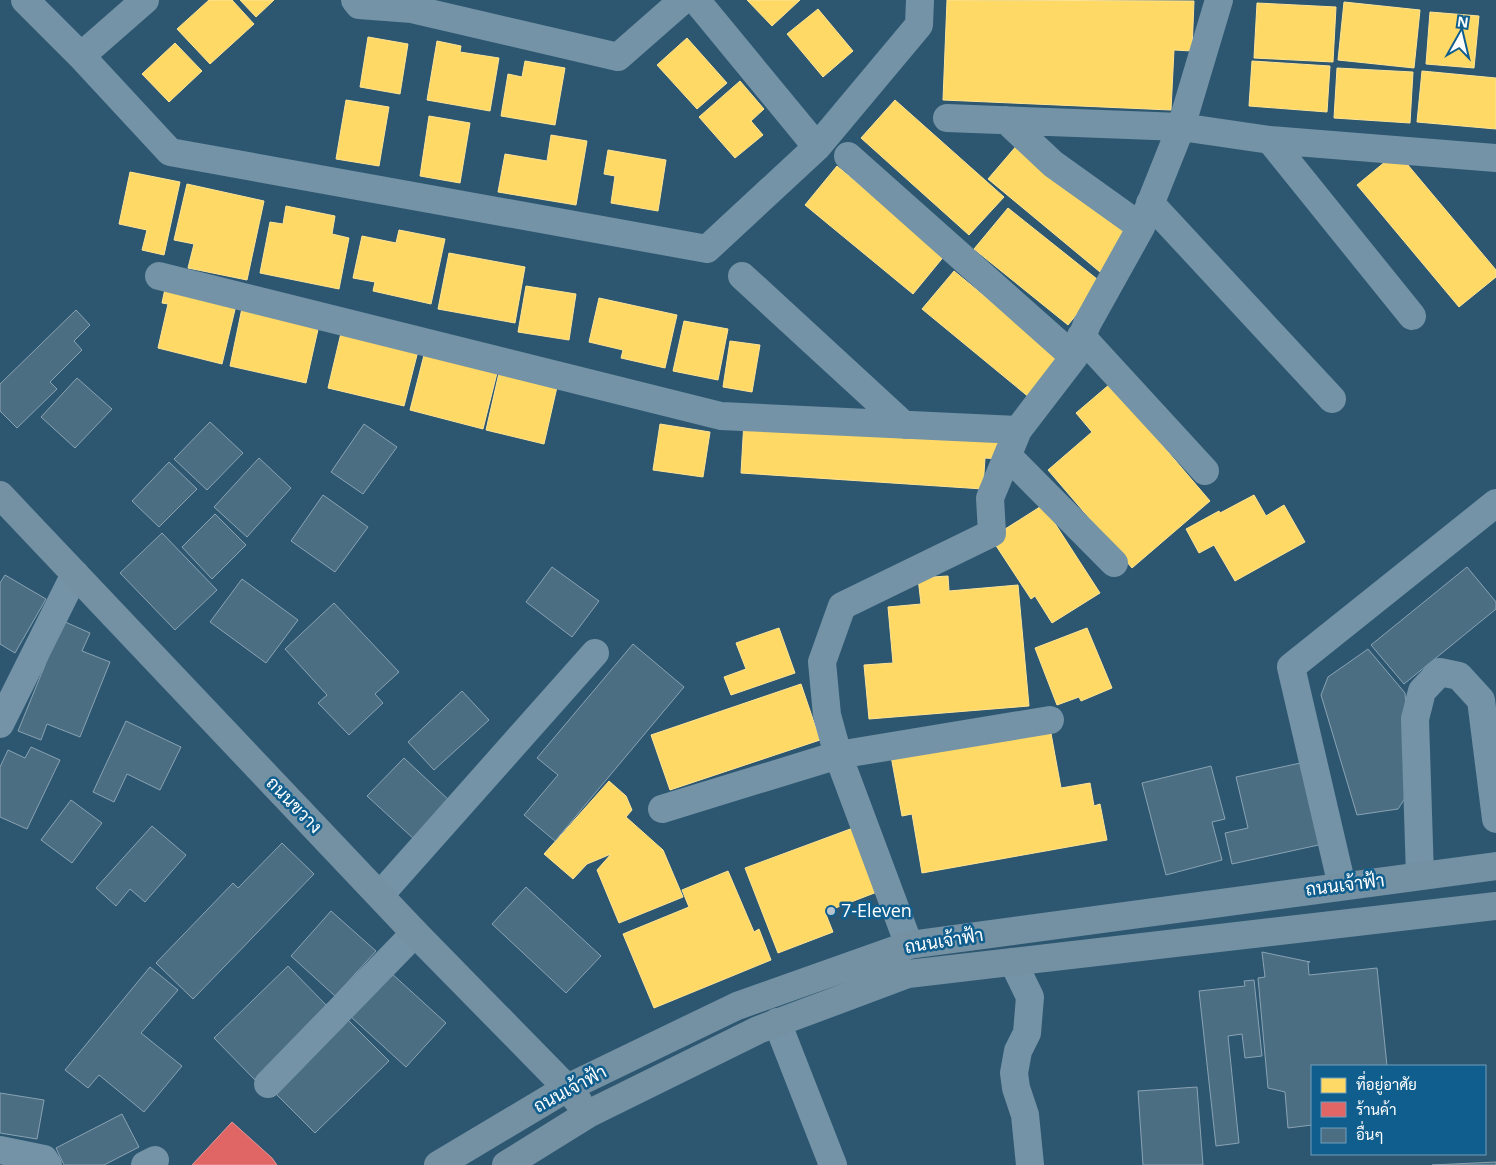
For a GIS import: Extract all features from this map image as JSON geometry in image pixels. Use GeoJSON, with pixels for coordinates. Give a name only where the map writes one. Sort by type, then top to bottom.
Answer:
{"type":"FeatureCollection","features":[{"type":"Feature","properties":{"kind":"main road","name":"ถนนขวาง"},"geometry":{"type":"LineString","coordinates":[[0,495],[415,933],[567,1088],[588,1114]]}},
{"type":"Feature","properties":{"kind":"main road","name":"ถนนเจ้าฟ้า"},"geometry":{"type":"LineString","coordinates":[[438,1165],[567,1088],[736,1006],[909,945],[1496,866]]}},
{"type":"Feature","properties":{"kind":"main road","name":"ถนนเจ้าฟ้า"},"geometry":{"type":"LineString","coordinates":[[506,1165],[588,1114],[777,1022],[908,974],[1496,906]]}},
{"type":"Feature","properties":{"kind":"street"},"geometry":{"type":"LineString","coordinates":[[25,0],[81,56],[170,152],[707,249],[817,147],[919,25],[920,0]]}},
{"type":"Feature","properties":{"kind":"street"},"geometry":{"type":"LineString","coordinates":[[81,56],[145,0]]}},
{"type":"Feature","properties":{"kind":"street"},"geometry":{"type":"LineString","coordinates":[[355,0],[359,4],[417,4],[618,57],[683,0]]}},
{"type":"Feature","properties":{"kind":"street"},"geometry":{"type":"LineString","coordinates":[[696,0],[817,147]]}},
{"type":"Feature","properties":{"kind":"street"},"geometry":{"type":"LineString","coordinates":[[909,945],[838,755],[826,715],[822,662],[842,606],[992,532],[990,498],[1018,430],[1078,346],[1146,215],[1181,127],[1219,0]]}},
{"type":"Feature","properties":{"kind":"street"},"geometry":{"type":"LineString","coordinates":[[947,118],[1181,127],[1270,140],[1496,158]]}},
{"type":"Feature","properties":{"kind":"street"},"geometry":{"type":"LineString","coordinates":[[1006,120],[1053,164],[1146,215],[1332,399]]}},
{"type":"Feature","properties":{"kind":"street"},"geometry":{"type":"LineString","coordinates":[[1270,140],[1412,316]]}},
{"type":"Feature","properties":{"kind":"street"},"geometry":{"type":"LineString","coordinates":[[848,156],[1078,346],[1205,471]]}},
{"type":"Feature","properties":{"kind":"street"},"geometry":{"type":"LineString","coordinates":[[159,276],[721,416],[1018,430]]}},
{"type":"Feature","properties":{"kind":"street"},"geometry":{"type":"LineString","coordinates":[[742,276],[904,425]]}},
{"type":"Feature","properties":{"kind":"street"},"geometry":{"type":"LineString","coordinates":[[1008,456],[1114,563]]}},
{"type":"Feature","properties":{"kind":"street"},"geometry":{"type":"LineString","coordinates":[[1342,886],[1291,667],[1496,503]]}},
{"type":"Feature","properties":{"kind":"street"},"geometry":{"type":"LineString","coordinates":[[0,724],[75,574]]}},
{"type":"Feature","properties":{"kind":"street"},"geometry":{"type":"LineString","coordinates":[[380,895],[595,654]]}},
{"type":"Feature","properties":{"kind":"street"},"geometry":{"type":"LineString","coordinates":[[1420,876],[1415,719],[1422,691],[1440,672],[1459,676],[1481,700],[1496,819]]}},
{"type":"Feature","properties":{"kind":"street"},"geometry":{"type":"LineString","coordinates":[[662,810],[838,755],[1050,720]]}},
{"type":"Feature","properties":{"kind":"street"},"geometry":{"type":"LineString","coordinates":[[268,1084],[415,933]]}},
{"type":"Feature","properties":{"kind":"street"},"geometry":{"type":"LineString","coordinates":[[1013,962],[1030,997],[1027,1033],[1018,1051],[1014,1073],[1016,1088],[1025,1116],[1030,1165]]}},
{"type":"Feature","properties":{"kind":"street"},"geometry":{"type":"LineString","coordinates":[[777,1022],[833,1165]]}},
{"type":"Feature","properties":{"kind":"street"},"geometry":{"type":"LineString","coordinates":[[0,1150],[44,1159],[48,1165]]}},
{"type":"Feature","properties":{"kind":"building: ที่อยู่อาศัย"},"geometry":{"type":"Polygon","coordinates":[[[209,0],[232,0],[254,24],[210,64],[177,29],[209,0]]]}},
{"type":"Feature","properties":{"kind":"building: ที่อยู่อาศัย"},"geometry":{"type":"Polygon","coordinates":[[[240,0],[274,0],[256,17],[240,0]]]}},
{"type":"Feature","properties":{"kind":"building: ที่อยู่อาศัย"},"geometry":{"type":"Polygon","coordinates":[[[747,0],[800,0],[772,26],[747,0]]]}},
{"type":"Feature","properties":{"kind":"building: ที่อยู่อาศัย"},"geometry":{"type":"Polygon","coordinates":[[[947,0],[1194,1],[1192,51],[1174,50],[1171,110],[943,100],[947,0]]]}},
{"type":"Feature","properties":{"kind":"building: ที่อยู่อาศัย"},"geometry":{"type":"Polygon","coordinates":[[[1344,2],[1420,10],[1414,68],[1338,60],[1344,2]]]}},
{"type":"Feature","properties":{"kind":"building: ที่อยู่อาศัย"},"geometry":{"type":"Polygon","coordinates":[[[1257,3],[1336,7],[1333,62],[1254,58],[1257,3]]]}},
{"type":"Feature","properties":{"kind":"building: ที่อยู่อาศัย"},"geometry":{"type":"Polygon","coordinates":[[[818,9],[853,51],[823,77],[787,34],[818,9]]]}},
{"type":"Feature","properties":{"kind":"building: ที่อยู่อาศัย"},"geometry":{"type":"Polygon","coordinates":[[[1430,12],[1479,16],[1474,68],[1426,64],[1430,12]]]}},
{"type":"Feature","properties":{"kind":"building: ที่อยู่อาศัย"},"geometry":{"type":"Polygon","coordinates":[[[368,37],[408,44],[400,94],[360,87],[368,37]]]}},
{"type":"Feature","properties":{"kind":"building: ที่อยู่อาศัย"},"geometry":{"type":"Polygon","coordinates":[[[687,38],[727,83],[697,109],[657,65],[687,38]]]}},
{"type":"Feature","properties":{"kind":"building: ที่อยู่อาศัย"},"geometry":{"type":"Polygon","coordinates":[[[437,41],[461,46],[460,52],[499,58],[490,111],[427,100],[437,41]]]}},
{"type":"Feature","properties":{"kind":"building: ที่อยู่อาศัย"},"geometry":{"type":"Polygon","coordinates":[[[175,43],[202,71],[169,102],[142,74],[175,43]]]}},
{"type":"Feature","properties":{"kind":"building: ที่อยู่อาศัย"},"geometry":{"type":"Polygon","coordinates":[[[525,61],[565,68],[555,125],[501,116],[508,74],[522,77],[525,61]]]}},
{"type":"Feature","properties":{"kind":"building: ที่อยู่อาศัย"},"geometry":{"type":"Polygon","coordinates":[[[1252,61],[1330,66],[1327,112],[1249,106],[1252,61]]]}},
{"type":"Feature","properties":{"kind":"building: ที่อยู่อาศัย"},"geometry":{"type":"Polygon","coordinates":[[[1337,68],[1413,72],[1410,123],[1334,118],[1337,68]]]}},
{"type":"Feature","properties":{"kind":"building: ที่อยู่อาศัย"},"geometry":{"type":"Polygon","coordinates":[[[1422,71],[1496,78],[1496,129],[1417,122],[1422,71]]]}},
{"type":"Feature","properties":{"kind":"building: ที่อยู่อาศัย"},"geometry":{"type":"Polygon","coordinates":[[[740,81],[764,109],[751,121],[763,135],[735,158],[699,117],[740,81]]]}},
{"type":"Feature","properties":{"kind":"building: ที่อยู่อาศัย"},"geometry":{"type":"Polygon","coordinates":[[[346,100],[389,107],[379,166],[336,159],[346,100]]]}},
{"type":"Feature","properties":{"kind":"building: ที่อยู่อาศัย"},"geometry":{"type":"Polygon","coordinates":[[[895,100],[1004,197],[969,235],[861,138],[895,100]]]}},
{"type":"Feature","properties":{"kind":"building: ที่อยู่อาศัย"},"geometry":{"type":"Polygon","coordinates":[[[429,116],[470,123],[460,183],[420,176],[429,116]]]}},
{"type":"Feature","properties":{"kind":"building: ที่อยู่อาศัย"},"geometry":{"type":"Polygon","coordinates":[[[551,135],[587,141],[576,205],[498,192],[505,154],[547,161],[551,135]]]}},
{"type":"Feature","properties":{"kind":"building: ที่อยู่อาศัย"},"geometry":{"type":"Polygon","coordinates":[[[1018,144],[1130,237],[1100,272],[988,179],[1018,144]]]}},
{"type":"Feature","properties":{"kind":"building: ที่อยู่อาศัย"},"geometry":{"type":"Polygon","coordinates":[[[608,150],[666,160],[658,211],[611,203],[615,176],[604,174],[608,150]]]}},
{"type":"Feature","properties":{"kind":"building: ที่อยู่อาศัย"},"geometry":{"type":"Polygon","coordinates":[[[1397,152],[1496,270],[1496,277],[1459,307],[1357,185],[1397,152]]]}},
{"type":"Feature","properties":{"kind":"building: ที่อยู่อาศัย"},"geometry":{"type":"Polygon","coordinates":[[[837,166],[945,255],[913,294],[805,205],[837,166]]]}},
{"type":"Feature","properties":{"kind":"building: ที่อยู่อาศัย"},"geometry":{"type":"Polygon","coordinates":[[[130,172],[180,182],[164,255],[142,250],[147,230],[119,224],[130,172]]]}},
{"type":"Feature","properties":{"kind":"building: ที่อยู่อาศัย"},"geometry":{"type":"Polygon","coordinates":[[[187,184],[264,201],[247,280],[188,268],[194,244],[174,240],[187,184]]]}},
{"type":"Feature","properties":{"kind":"building: ที่อยู่อาศัย"},"geometry":{"type":"Polygon","coordinates":[[[286,206],[335,216],[332,234],[349,238],[339,289],[260,273],[270,222],[283,224],[286,206]]]}},
{"type":"Feature","properties":{"kind":"building: ที่อยู่อาศัย"},"geometry":{"type":"Polygon","coordinates":[[[1008,208],[1102,283],[1068,325],[974,249],[1008,208]]]}},
{"type":"Feature","properties":{"kind":"building: ที่อยู่อาศัย"},"geometry":{"type":"Polygon","coordinates":[[[399,230],[445,239],[431,304],[373,291],[375,282],[353,278],[362,236],[396,243],[399,230]]]}},
{"type":"Feature","properties":{"kind":"building: ที่อยู่อาศัย"},"geometry":{"type":"Polygon","coordinates":[[[449,253],[525,267],[515,323],[438,309],[449,253]]]}},
{"type":"Feature","properties":{"kind":"building: ที่อยู่อาศัย"},"geometry":{"type":"Polygon","coordinates":[[[954,271],[1062,360],[1030,398],[922,309],[954,271]]]}},
{"type":"Feature","properties":{"kind":"building: ที่อยู่อาศัย"},"geometry":{"type":"Polygon","coordinates":[[[166,284],[237,301],[222,364],[158,348],[168,304],[162,303],[166,284]]]}},
{"type":"Feature","properties":{"kind":"building: ที่อยู่อาศัย"},"geometry":{"type":"Polygon","coordinates":[[[526,286],[576,294],[569,340],[518,332],[526,286]]]}},
{"type":"Feature","properties":{"kind":"building: ที่อยู่อาศัย"},"geometry":{"type":"Polygon","coordinates":[[[599,298],[677,315],[665,368],[621,358],[623,350],[589,342],[599,298]]]}},
{"type":"Feature","properties":{"kind":"building: ที่อยู่อาศัย"},"geometry":{"type":"Polygon","coordinates":[[[242,308],[319,325],[306,383],[230,366],[242,308]]]}},
{"type":"Feature","properties":{"kind":"building: ที่อยู่อาศัย"},"geometry":{"type":"Polygon","coordinates":[[[684,321],[728,329],[718,380],[673,371],[684,321]]]}},
{"type":"Feature","properties":{"kind":"building: ที่อยู่อาศัย"},"geometry":{"type":"Polygon","coordinates":[[[341,333],[418,351],[404,406],[328,388],[341,333]]]}},
{"type":"Feature","properties":{"kind":"building: ที่อยู่อาศัย"},"geometry":{"type":"Polygon","coordinates":[[[730,341],[760,345],[752,392],[723,387],[730,341]]]}},
{"type":"Feature","properties":{"kind":"building: ที่อยู่อาศัย"},"geometry":{"type":"Polygon","coordinates":[[[424,355],[497,373],[483,429],[410,410],[424,355]]]}},
{"type":"Feature","properties":{"kind":"building: ที่อยู่อาศัย"},"geometry":{"type":"Polygon","coordinates":[[[499,373],[557,387],[544,444],[486,430],[499,373]]]}},
{"type":"Feature","properties":{"kind":"building: ที่อยู่อาศัย"},"geometry":{"type":"Polygon","coordinates":[[[1110,384],[1210,501],[1132,568],[1048,470],[1092,432],[1076,413],[1110,384]]]}},
{"type":"Feature","properties":{"kind":"building: ที่อยู่อาศัย"},"geometry":{"type":"Polygon","coordinates":[[[744,421],[1001,438],[1000,459],[985,458],[983,489],[741,473],[744,421]]]}},
{"type":"Feature","properties":{"kind":"building: ที่อยู่อาศัย"},"geometry":{"type":"Polygon","coordinates":[[[660,424],[710,432],[703,477],[653,470],[660,424]]]}},
{"type":"Feature","properties":{"kind":"building: ที่อยู่อาศัย"},"geometry":{"type":"Polygon","coordinates":[[[1254,495],[1266,516],[1284,505],[1305,542],[1235,581],[1214,545],[1199,553],[1186,529],[1254,495]]]}},
{"type":"Feature","properties":{"kind":"building: ที่อยู่อาศัย"},"geometry":{"type":"Polygon","coordinates":[[[1043,505],[1100,593],[1052,623],[1035,596],[1031,599],[991,538],[1043,505]]]}},
{"type":"Feature","properties":{"kind":"building: ที่อยู่อาศัย"},"geometry":{"type":"Polygon","coordinates":[[[948,576],[949,591],[1018,585],[1029,706],[869,719],[864,665],[893,663],[888,607],[921,604],[918,578],[948,576]]]}},
{"type":"Feature","properties":{"kind":"building: ที่อยู่อาศัย"},"geometry":{"type":"Polygon","coordinates":[[[779,628],[795,673],[731,695],[724,677],[746,669],[736,643],[779,628]]]}},
{"type":"Feature","properties":{"kind":"building: ที่อยู่อาศัย"},"geometry":{"type":"Polygon","coordinates":[[[1087,628],[1112,688],[1081,701],[1079,697],[1057,705],[1035,648],[1087,628]]]}},
{"type":"Feature","properties":{"kind":"building: ที่อยู่อาศัย"},"geometry":{"type":"Polygon","coordinates":[[[801,684],[820,740],[670,790],[651,735],[801,684]]]}},
{"type":"Feature","properties":{"kind":"building: ที่อยู่อาศัย"},"geometry":{"type":"Polygon","coordinates":[[[1050,728],[1061,788],[1090,783],[1094,806],[1100,804],[1107,840],[922,873],[912,814],[902,816],[891,756],[1050,728]]]}},
{"type":"Feature","properties":{"kind":"building: ที่อยู่อาศัย"},"geometry":{"type":"Polygon","coordinates":[[[609,781],[626,796],[632,810],[626,817],[663,850],[683,897],[619,923],[597,870],[611,854],[587,864],[573,879],[544,854],[609,781]]]}},
{"type":"Feature","properties":{"kind":"building: ที่อยู่อาศัย"},"geometry":{"type":"Polygon","coordinates":[[[853,828],[877,892],[825,912],[833,932],[778,953],[745,868],[853,828]]]}},
{"type":"Feature","properties":{"kind":"building: ที่อยู่อาศัย"},"geometry":{"type":"Polygon","coordinates":[[[728,871],[754,932],[759,929],[771,960],[654,1008],[623,934],[689,907],[682,890],[728,871]]]}},
{"type":"Feature","properties":{"kind":"building: ร้านค้า"},"geometry":{"type":"Polygon","coordinates":[[[232,1122],[272,1158],[277,1165],[192,1165],[232,1122]]]}},
{"type":"Feature","properties":{"kind":"building: อื่นๆ"},"geometry":{"type":"Polygon","coordinates":[[[76,310],[90,325],[74,341],[82,350],[50,382],[57,389],[17,428],[0,411],[0,384],[76,310]]]}},
{"type":"Feature","properties":{"kind":"building: อื่นๆ"},"geometry":{"type":"Polygon","coordinates":[[[77,378],[112,409],[75,448],[41,417],[77,378]]]}},
{"type":"Feature","properties":{"kind":"building: อื่นๆ"},"geometry":{"type":"Polygon","coordinates":[[[210,422],[243,453],[207,490],[174,459],[210,422]]]}},
{"type":"Feature","properties":{"kind":"building: อื่นๆ"},"geometry":{"type":"Polygon","coordinates":[[[364,424],[397,447],[363,494],[331,472],[364,424]]]}},
{"type":"Feature","properties":{"kind":"building: อื่นๆ"},"geometry":{"type":"Polygon","coordinates":[[[259,458],[291,488],[247,537],[214,507],[259,458]]]}},
{"type":"Feature","properties":{"kind":"building: อื่นๆ"},"geometry":{"type":"Polygon","coordinates":[[[169,462],[197,489],[159,527],[132,501],[169,462]]]}},
{"type":"Feature","properties":{"kind":"building: อื่นๆ"},"geometry":{"type":"Polygon","coordinates":[[[323,495],[368,527],[335,572],[291,541],[323,495]]]}},
{"type":"Feature","properties":{"kind":"building: อื่นๆ"},"geometry":{"type":"Polygon","coordinates":[[[215,514],[246,545],[212,579],[182,547],[215,514]]]}},
{"type":"Feature","properties":{"kind":"building: อื่นๆ"},"geometry":{"type":"Polygon","coordinates":[[[162,533],[217,590],[175,630],[120,573],[162,533]]]}},
{"type":"Feature","properties":{"kind":"building: อื่นๆ"},"geometry":{"type":"Polygon","coordinates":[[[552,567],[599,601],[572,637],[526,602],[552,567]]]}},
{"type":"Feature","properties":{"kind":"building: อื่นๆ"},"geometry":{"type":"Polygon","coordinates":[[[1467,567],[1496,602],[1496,609],[1404,684],[1371,645],[1467,567]]]}},
{"type":"Feature","properties":{"kind":"building: อื่นๆ"},"geometry":{"type":"Polygon","coordinates":[[[5,575],[46,599],[15,653],[0,644],[0,583],[5,575]]]}},
{"type":"Feature","properties":{"kind":"building: อื่นๆ"},"geometry":{"type":"Polygon","coordinates":[[[242,579],[298,620],[266,663],[210,622],[242,579]]]}},
{"type":"Feature","properties":{"kind":"building: อื่นๆ"},"geometry":{"type":"Polygon","coordinates":[[[334,603],[399,672],[375,694],[383,703],[349,735],[318,703],[327,695],[285,649],[334,603]]]}},
{"type":"Feature","properties":{"kind":"building: อื่นๆ"},"geometry":{"type":"Polygon","coordinates":[[[63,621],[90,633],[82,651],[110,662],[80,737],[47,724],[41,740],[18,731],[63,621]]]}},
{"type":"Feature","properties":{"kind":"building: อื่นๆ"},"geometry":{"type":"Polygon","coordinates":[[[633,644],[684,687],[555,841],[524,815],[558,775],[537,758],[633,644]]]}},
{"type":"Feature","properties":{"kind":"building: อื่นๆ"},"geometry":{"type":"Polygon","coordinates":[[[1368,649],[1405,693],[1413,786],[1398,809],[1357,815],[1321,695],[1328,677],[1368,649]]]}},
{"type":"Feature","properties":{"kind":"building: อื่นๆ"},"geometry":{"type":"Polygon","coordinates":[[[462,691],[489,720],[434,770],[408,742],[462,691]]]}},
{"type":"Feature","properties":{"kind":"building: อื่นๆ"},"geometry":{"type":"Polygon","coordinates":[[[126,721],[181,747],[160,790],[127,774],[114,802],[93,792],[126,721]]]}},
{"type":"Feature","properties":{"kind":"building: อื่นๆ"},"geometry":{"type":"Polygon","coordinates":[[[31,747],[60,760],[27,829],[0,817],[0,767],[8,750],[25,758],[31,747]]]}},
{"type":"Feature","properties":{"kind":"building: อื่นๆ"},"geometry":{"type":"Polygon","coordinates":[[[404,758],[451,802],[415,840],[367,796],[404,758]]]}},
{"type":"Feature","properties":{"kind":"building: อื่นๆ"},"geometry":{"type":"Polygon","coordinates":[[[1305,762],[1323,844],[1232,864],[1225,833],[1248,828],[1236,777],[1305,762]]]}},
{"type":"Feature","properties":{"kind":"building: อื่นๆ"},"geometry":{"type":"Polygon","coordinates":[[[1211,766],[1225,819],[1212,822],[1222,860],[1166,875],[1142,783],[1211,766]]]}},
{"type":"Feature","properties":{"kind":"building: อื่นๆ"},"geometry":{"type":"Polygon","coordinates":[[[71,800],[102,823],[72,863],[41,840],[71,800]]]}},
{"type":"Feature","properties":{"kind":"building: อื่นๆ"},"geometry":{"type":"Polygon","coordinates":[[[152,826],[186,855],[145,902],[130,889],[116,906],[96,888],[152,826]]]}},
{"type":"Feature","properties":{"kind":"building: อื่นๆ"},"geometry":{"type":"Polygon","coordinates":[[[282,843],[314,874],[193,999],[156,963],[233,883],[238,888],[282,843]]]}},
{"type":"Feature","properties":{"kind":"building: อื่นๆ"},"geometry":{"type":"Polygon","coordinates":[[[526,887],[601,956],[566,993],[492,924],[526,887]]]}},
{"type":"Feature","properties":{"kind":"building: อื่นๆ"},"geometry":{"type":"Polygon","coordinates":[[[331,911],[376,951],[335,996],[291,956],[331,911]]]}},
{"type":"Feature","properties":{"kind":"building: อื่นๆ"},"geometry":{"type":"Polygon","coordinates":[[[1262,952],[1310,962],[1308,962],[1309,975],[1377,968],[1387,1065],[1311,1065],[1311,1125],[1288,1128],[1285,1092],[1268,1088],[1258,978],[1265,977],[1262,952]]]}},
{"type":"Feature","properties":{"kind":"building: อื่นๆ"},"geometry":{"type":"Polygon","coordinates":[[[288,966],[330,1009],[256,1081],[214,1038],[288,966]]]}},
{"type":"Feature","properties":{"kind":"building: อื่นๆ"},"geometry":{"type":"Polygon","coordinates":[[[150,967],[178,990],[141,1033],[182,1066],[144,1112],[99,1075],[88,1088],[65,1070],[150,967]]]}},
{"type":"Feature","properties":{"kind":"building: อื่นๆ"},"geometry":{"type":"Polygon","coordinates":[[[390,972],[446,1023],[406,1067],[350,1016],[390,972]]]}},
{"type":"Feature","properties":{"kind":"building: อื่นๆ"},"geometry":{"type":"Polygon","coordinates":[[[1254,980],[1262,1056],[1245,1058],[1242,1034],[1228,1036],[1239,1143],[1216,1146],[1199,991],[1245,986],[1244,981],[1254,980]]]}},
{"type":"Feature","properties":{"kind":"building: อื่นๆ"},"geometry":{"type":"Polygon","coordinates":[[[347,1019],[389,1061],[315,1133],[273,1091],[347,1019]]]}},
{"type":"Feature","properties":{"kind":"building: อื่นๆ"},"geometry":{"type":"Polygon","coordinates":[[[1197,1087],[1203,1165],[1143,1165],[1138,1091],[1197,1087]]]}},
{"type":"Feature","properties":{"kind":"building: อื่นๆ"},"geometry":{"type":"Polygon","coordinates":[[[0,1093],[44,1100],[37,1139],[0,1133],[0,1093]]]}},
{"type":"Feature","properties":{"kind":"building: อื่นๆ"},"geometry":{"type":"Polygon","coordinates":[[[122,1114],[139,1147],[104,1165],[64,1165],[56,1148],[122,1114]]]}},
{"type":"Feature","properties":{"kind":"building: อื่นๆ"},"geometry":{"type":"Polygon","coordinates":[[[1496,1162],[1496,1165],[1432,1165],[1496,1162]]]}},
{"type":"Feature","properties":{"kind":"place","name":"7-Eleven"},"geometry":{"type":"Point","coordinates":[831,911]}}]}
